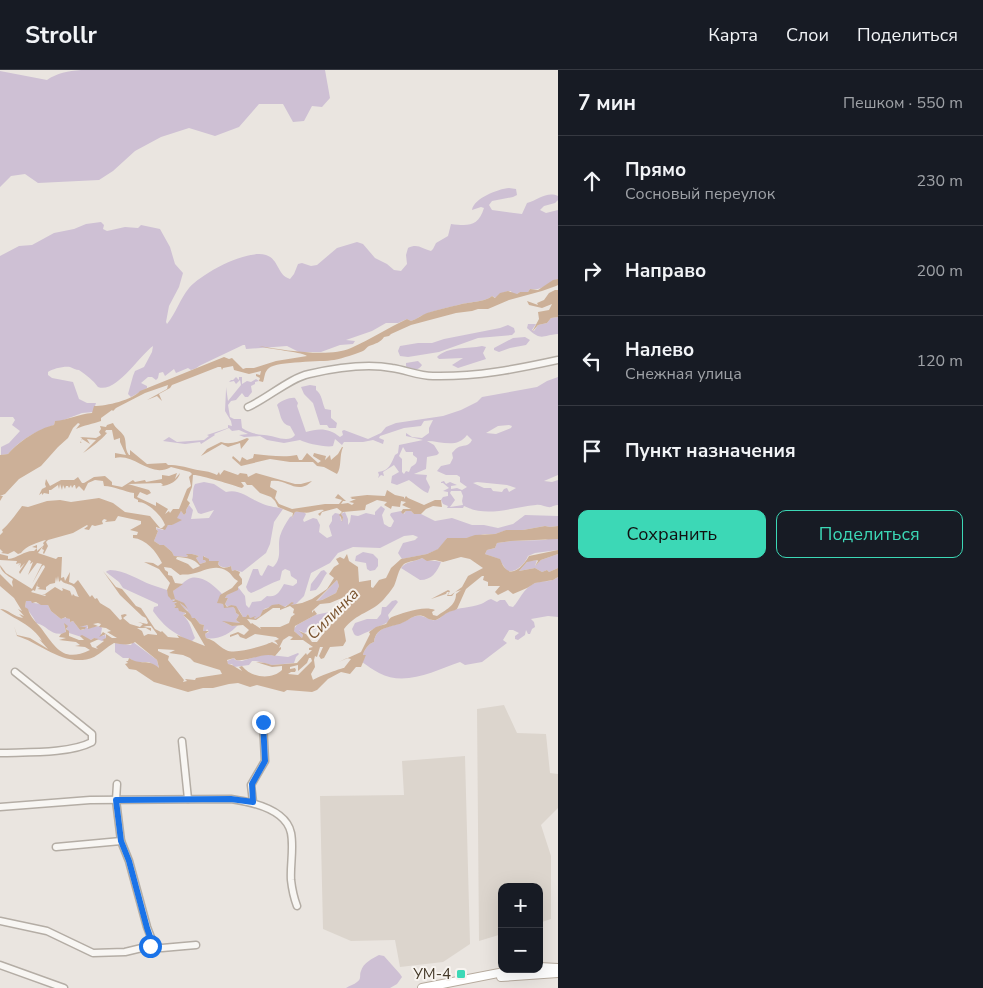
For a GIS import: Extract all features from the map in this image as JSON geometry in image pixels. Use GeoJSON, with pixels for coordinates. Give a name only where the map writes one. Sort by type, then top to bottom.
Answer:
{"type":"FeatureCollection","features":[{"type":"Feature","properties":{"kind":"main road"},"geometry":{"type":"LineString","coordinates":[[543,967],[558,968]]}},
{"type":"Feature","properties":{"kind":"main road"},"geometry":{"type":"LineString","coordinates":[[422,988],[499,973]]}},
{"type":"Feature","properties":{"kind":"main road"},"geometry":{"type":"LineString","coordinates":[[474,978],[558,973]]}},
{"type":"Feature","properties":{"kind":"street"},"geometry":{"type":"LineString","coordinates":[[248,406],[261,401],[295,379],[307,374],[357,366],[393,368],[431,376],[468,376],[558,360]]}},
{"type":"Feature","properties":{"kind":"street"},"geometry":{"type":"LineString","coordinates":[[0,753],[37,752],[83,747],[92,742],[92,734],[87,728],[14,672]]}},
{"type":"Feature","properties":{"kind":"street"},"geometry":{"type":"LineString","coordinates":[[253,802],[252,784],[265,761],[263,722]]}},
{"type":"Feature","properties":{"kind":"street"},"geometry":{"type":"LineString","coordinates":[[182,741],[188,799]]}},
{"type":"Feature","properties":{"kind":"street"},"geometry":{"type":"LineString","coordinates":[[116,784],[121,841],[129,861],[154,948]]}},
{"type":"Feature","properties":{"kind":"street"},"geometry":{"type":"LineString","coordinates":[[0,807],[90,800],[231,799],[253,802],[270,809],[288,823],[291,834],[291,880],[297,906]]}},
{"type":"Feature","properties":{"kind":"street"},"geometry":{"type":"LineString","coordinates":[[56,847],[121,841]]}},
{"type":"Feature","properties":{"kind":"street"},"geometry":{"type":"LineString","coordinates":[[0,922],[47,931],[93,953],[125,952],[147,947],[196,944]]}},
{"type":"Feature","properties":{"kind":"street"},"geometry":{"type":"LineString","coordinates":[[0,965],[64,988]]}},
{"type":"Feature","properties":{"kind":"shaded area"},"geometry":{"type":"Polygon","coordinates":[[[81,70],[325,70],[330,98],[322,107],[312,106],[304,121],[293,122],[283,104],[259,104],[239,127],[215,136],[189,128],[161,137],[135,151],[113,171],[99,180],[38,183],[25,174],[11,176],[0,187],[0,71],[47,80],[63,73],[81,70]]]}},
{"type":"Feature","properties":{"kind":"shaded area"},"geometry":{"type":"Polygon","coordinates":[[[509,188],[516,189],[517,195],[492,201],[489,205],[492,210],[522,214],[527,203],[546,195],[558,196],[558,200],[555,203],[544,206],[540,210],[546,213],[558,210],[558,279],[542,288],[530,289],[528,292],[517,294],[512,294],[511,291],[506,292],[496,298],[492,296],[481,301],[439,310],[411,321],[407,319],[398,323],[386,323],[372,331],[346,340],[355,341],[353,344],[340,345],[321,352],[299,352],[287,346],[246,349],[245,345],[243,345],[193,370],[188,368],[176,373],[174,369],[165,376],[163,372],[159,373],[156,380],[148,377],[141,383],[147,386],[147,388],[131,397],[128,394],[135,371],[144,367],[153,346],[120,379],[105,388],[98,387],[79,370],[61,367],[48,372],[48,375],[52,378],[73,382],[79,399],[87,403],[96,403],[93,412],[82,413],[61,421],[55,421],[54,425],[29,436],[17,444],[8,454],[1,455],[1,447],[9,443],[20,431],[12,425],[15,420],[13,417],[0,417],[0,256],[19,246],[32,245],[54,233],[101,222],[104,225],[103,229],[107,231],[125,227],[138,228],[141,225],[160,229],[170,247],[175,264],[183,273],[179,287],[169,306],[167,324],[186,292],[195,282],[214,269],[248,256],[258,254],[270,257],[283,274],[290,279],[298,264],[317,265],[337,248],[357,242],[363,244],[375,258],[394,270],[401,271],[407,264],[406,255],[408,248],[417,246],[431,251],[436,243],[448,236],[451,224],[467,225],[479,219],[484,208],[472,210],[477,202],[493,192],[509,188]]]}},
{"type":"Feature","properties":{"kind":"shaded area"},"geometry":{"type":"Polygon","coordinates":[[[558,279],[558,285],[556,286],[509,300],[488,309],[456,313],[411,325],[384,337],[380,342],[369,346],[363,351],[345,357],[334,360],[274,366],[266,371],[263,382],[259,381],[260,378],[256,376],[256,374],[260,375],[261,371],[249,374],[234,370],[233,366],[223,368],[222,370],[221,367],[218,367],[172,385],[170,388],[159,394],[162,401],[157,396],[147,400],[167,389],[168,385],[145,393],[112,410],[101,418],[101,421],[76,429],[80,424],[78,423],[68,438],[41,466],[19,479],[5,494],[0,496],[0,455],[8,454],[29,436],[54,425],[55,421],[92,413],[94,406],[125,400],[140,391],[224,357],[232,358],[243,369],[307,356],[259,346],[319,353],[342,351],[358,345],[407,319],[411,321],[427,313],[481,301],[492,296],[495,298],[500,293],[508,291],[517,294],[528,292],[530,289],[538,290],[553,280],[558,279]]]}},
{"type":"Feature","properties":{"kind":"shaded area"},"geometry":{"type":"Polygon","coordinates":[[[558,290],[558,317],[551,318],[547,323],[538,325],[532,332],[539,319],[538,312],[549,310],[552,304],[542,308],[529,305],[527,301],[538,305],[537,303],[544,300],[549,293],[558,290]]]}},
{"type":"Feature","properties":{"kind":"shaded area"},"geometry":{"type":"Polygon","coordinates":[[[558,317],[558,334],[542,337],[527,328],[528,324],[536,324],[532,330],[534,331],[538,325],[547,323],[551,318],[558,317]]]}},
{"type":"Feature","properties":{"kind":"shaded area"},"geometry":{"type":"Polygon","coordinates":[[[508,325],[514,328],[515,332],[512,335],[478,338],[439,352],[408,357],[400,356],[398,351],[400,346],[432,343],[508,325]]]}},
{"type":"Feature","properties":{"kind":"shaded area"},"geometry":{"type":"Polygon","coordinates":[[[525,337],[530,340],[526,345],[499,352],[494,350],[494,348],[513,338],[525,337]]]}},
{"type":"Feature","properties":{"kind":"shaded area"},"geometry":{"type":"Polygon","coordinates":[[[486,347],[483,353],[486,359],[458,368],[452,365],[463,358],[439,359],[437,357],[452,349],[486,347]]]}},
{"type":"Feature","properties":{"kind":"shaded area"},"geometry":{"type":"Polygon","coordinates":[[[418,361],[422,365],[418,369],[410,370],[406,366],[406,363],[418,361]]]}},
{"type":"Feature","properties":{"kind":"shaded area"},"geometry":{"type":"Polygon","coordinates":[[[236,377],[239,380],[239,377],[242,377],[242,384],[256,379],[259,381],[251,386],[252,392],[248,397],[245,397],[242,393],[228,405],[230,417],[241,419],[242,428],[248,431],[255,434],[292,438],[295,435],[290,426],[284,423],[277,405],[288,399],[295,398],[306,432],[324,430],[340,437],[343,435],[342,431],[344,430],[368,439],[396,423],[443,416],[461,410],[477,402],[482,397],[537,387],[558,377],[558,475],[544,481],[552,482],[558,480],[558,505],[549,507],[536,505],[500,511],[482,511],[464,506],[463,508],[447,508],[448,506],[443,504],[441,500],[443,497],[448,496],[448,492],[443,491],[449,488],[441,482],[444,481],[446,484],[450,482],[457,485],[451,486],[451,489],[457,488],[462,490],[467,487],[460,482],[460,477],[457,475],[446,475],[437,471],[441,466],[450,464],[453,458],[452,453],[456,449],[467,445],[472,440],[467,435],[454,443],[427,441],[434,445],[439,453],[427,457],[426,469],[414,474],[427,475],[426,479],[430,487],[428,493],[409,480],[397,485],[391,483],[392,476],[399,472],[394,465],[383,472],[384,476],[381,475],[378,478],[378,472],[387,469],[398,453],[399,445],[423,440],[406,436],[406,433],[412,437],[422,438],[429,433],[433,420],[424,421],[421,426],[404,428],[380,436],[379,438],[384,440],[383,444],[373,440],[344,442],[342,445],[335,439],[333,446],[316,445],[300,440],[284,443],[267,440],[260,436],[244,437],[239,435],[248,434],[239,430],[232,431],[229,428],[214,434],[201,444],[200,442],[185,444],[163,441],[169,437],[177,442],[204,440],[209,436],[207,435],[228,428],[228,425],[232,426],[225,411],[226,387],[228,401],[241,385],[240,380],[236,384],[234,381],[229,382],[236,377]],[[509,425],[498,426],[486,433],[496,434],[512,426],[509,425]],[[403,447],[399,456],[402,459],[402,472],[404,474],[406,471],[409,472],[416,463],[417,458],[413,455],[413,452],[406,452],[403,447]],[[473,483],[484,488],[491,488],[493,491],[502,492],[507,488],[509,492],[516,488],[507,485],[473,483]],[[451,491],[450,493],[455,500],[450,507],[463,505],[461,491],[451,491]]]}},
{"type":"Feature","properties":{"kind":"shaded area"},"geometry":{"type":"Polygon","coordinates":[[[316,386],[325,409],[331,410],[331,418],[337,423],[336,428],[320,425],[313,403],[304,394],[301,387],[316,386]]]}},
{"type":"Feature","properties":{"kind":"shaded area"},"geometry":{"type":"Polygon","coordinates":[[[113,423],[124,436],[129,455],[130,450],[147,464],[166,463],[217,475],[219,472],[220,475],[224,470],[238,475],[240,473],[247,474],[248,477],[256,473],[295,484],[312,481],[302,487],[297,487],[271,481],[270,487],[277,491],[275,498],[279,504],[292,509],[339,504],[342,500],[335,498],[338,494],[346,501],[343,501],[341,504],[348,503],[352,505],[354,503],[349,502],[356,499],[351,499],[350,497],[367,495],[385,496],[387,490],[395,495],[404,497],[404,499],[406,496],[424,505],[435,500],[441,500],[442,507],[433,506],[421,514],[406,511],[403,514],[401,512],[403,509],[411,509],[402,505],[406,502],[401,501],[400,507],[392,506],[391,509],[384,505],[387,502],[377,500],[366,505],[365,510],[343,512],[341,514],[343,517],[342,522],[339,515],[342,512],[337,508],[322,512],[320,516],[318,514],[324,510],[307,513],[295,512],[292,518],[293,513],[278,507],[271,497],[260,493],[252,485],[241,482],[244,486],[242,488],[193,475],[192,487],[187,500],[190,503],[186,513],[184,515],[181,511],[177,518],[182,520],[168,525],[165,530],[156,527],[158,531],[154,541],[164,545],[174,556],[186,557],[188,556],[186,554],[192,554],[199,556],[196,558],[200,564],[206,562],[203,560],[203,556],[209,559],[209,561],[219,561],[218,564],[221,567],[231,566],[232,571],[240,572],[242,584],[238,587],[238,590],[227,595],[225,598],[228,598],[225,604],[227,607],[231,605],[236,606],[243,617],[246,617],[248,614],[250,618],[256,616],[255,619],[260,616],[263,610],[272,605],[279,604],[285,607],[292,602],[294,603],[291,605],[312,599],[327,589],[334,578],[329,574],[339,564],[336,559],[340,557],[344,559],[347,554],[349,561],[358,567],[359,582],[371,580],[371,587],[373,588],[379,580],[386,578],[391,568],[401,559],[427,554],[438,549],[447,538],[466,538],[475,535],[495,534],[506,530],[558,526],[558,539],[497,543],[495,548],[487,550],[485,554],[500,559],[504,568],[513,571],[520,568],[529,556],[558,550],[558,554],[541,560],[535,566],[537,560],[527,562],[519,571],[535,568],[542,572],[547,570],[549,572],[558,568],[558,577],[553,580],[535,583],[513,594],[508,590],[498,595],[495,592],[500,586],[488,586],[488,582],[483,580],[484,576],[482,576],[466,589],[457,609],[448,612],[437,620],[417,616],[381,630],[375,637],[374,642],[364,651],[363,655],[366,655],[361,667],[356,667],[350,674],[341,672],[328,679],[317,690],[312,692],[287,690],[284,692],[257,685],[250,687],[238,683],[188,692],[154,682],[136,670],[129,669],[125,664],[128,663],[126,661],[129,658],[137,662],[151,663],[159,668],[157,660],[135,642],[128,644],[114,643],[94,657],[74,660],[54,654],[17,636],[14,626],[17,635],[30,638],[48,649],[34,631],[0,609],[23,618],[19,614],[24,616],[18,609],[22,611],[14,598],[0,586],[0,574],[13,587],[13,579],[3,571],[0,565],[6,573],[32,589],[45,567],[44,565],[42,566],[32,584],[42,564],[37,563],[28,575],[33,562],[30,564],[31,561],[29,560],[20,574],[19,572],[25,563],[20,568],[21,563],[18,566],[20,563],[16,564],[17,561],[0,560],[0,554],[8,556],[8,559],[34,551],[37,548],[37,551],[44,545],[43,543],[46,540],[26,548],[18,554],[14,551],[8,554],[1,553],[3,552],[0,549],[2,530],[22,506],[28,507],[47,501],[60,500],[71,502],[99,498],[113,503],[125,512],[150,516],[160,528],[165,525],[154,510],[134,498],[134,493],[104,486],[103,481],[95,480],[88,483],[84,491],[79,486],[76,489],[75,485],[72,488],[71,485],[69,488],[66,486],[65,489],[63,485],[62,490],[60,484],[59,489],[58,485],[49,490],[49,494],[44,493],[42,495],[42,493],[39,495],[42,489],[46,487],[46,479],[50,486],[61,480],[74,480],[78,477],[84,483],[94,477],[105,476],[112,482],[112,485],[122,487],[133,480],[135,482],[145,480],[146,482],[162,479],[162,475],[169,476],[177,473],[175,479],[180,473],[176,480],[164,486],[161,486],[163,485],[161,483],[128,484],[149,490],[151,493],[147,495],[140,492],[137,497],[156,506],[156,502],[168,509],[165,514],[169,511],[170,513],[173,509],[179,509],[187,489],[191,486],[189,477],[192,474],[190,472],[171,467],[156,470],[129,459],[115,458],[115,453],[126,455],[120,438],[114,440],[112,430],[106,430],[105,436],[83,453],[96,440],[87,439],[90,444],[82,439],[81,441],[82,438],[80,437],[96,438],[101,435],[99,432],[100,426],[106,427],[113,423]],[[118,516],[115,521],[105,522],[107,520],[104,519],[102,521],[103,524],[92,525],[89,530],[84,529],[87,525],[73,533],[48,540],[46,542],[48,546],[44,554],[43,546],[38,553],[56,559],[62,557],[61,578],[64,577],[65,581],[70,572],[69,582],[74,584],[78,580],[90,597],[92,595],[95,599],[97,598],[100,603],[110,609],[120,620],[122,619],[121,615],[125,614],[127,615],[123,618],[130,624],[140,627],[143,624],[138,622],[148,623],[146,618],[120,595],[103,571],[116,587],[122,589],[136,606],[141,608],[155,629],[162,631],[168,637],[179,638],[177,635],[205,646],[191,622],[183,615],[186,613],[179,611],[178,608],[174,608],[176,606],[174,604],[177,602],[172,602],[175,600],[171,600],[167,590],[170,583],[159,569],[144,562],[153,563],[158,566],[162,563],[150,546],[133,538],[133,535],[137,535],[138,532],[130,530],[141,524],[141,521],[118,516]],[[177,557],[176,559],[188,564],[193,569],[200,566],[190,559],[177,557]],[[461,557],[443,562],[427,561],[422,558],[404,564],[394,586],[384,599],[375,607],[354,619],[344,629],[346,641],[343,646],[330,647],[324,658],[321,659],[319,656],[323,647],[320,647],[317,657],[315,656],[315,667],[311,674],[313,680],[344,668],[351,659],[348,658],[361,652],[370,634],[369,632],[376,627],[386,624],[391,618],[413,610],[425,608],[435,610],[432,612],[433,615],[437,616],[452,605],[456,594],[461,590],[455,592],[462,587],[468,576],[483,568],[470,559],[461,557]],[[164,567],[168,575],[172,576],[175,583],[183,584],[173,591],[175,599],[184,603],[188,609],[180,603],[192,618],[195,618],[200,624],[204,625],[203,631],[209,631],[205,634],[206,638],[230,651],[249,649],[272,642],[278,645],[274,641],[279,639],[276,637],[255,634],[246,639],[238,634],[230,637],[230,635],[238,632],[244,635],[249,630],[243,625],[232,626],[222,621],[240,623],[236,620],[239,615],[233,607],[224,608],[223,604],[217,603],[220,595],[232,588],[238,581],[227,571],[214,568],[180,575],[171,568],[164,567]],[[58,576],[55,583],[46,587],[46,590],[37,589],[40,588],[37,586],[38,582],[35,591],[31,592],[45,596],[42,594],[55,587],[62,591],[62,588],[70,591],[72,596],[73,594],[79,597],[73,586],[61,580],[59,582],[58,576]],[[337,580],[316,601],[322,600],[336,593],[339,586],[337,580]],[[343,599],[320,604],[312,611],[312,613],[314,610],[317,614],[295,626],[294,631],[302,638],[303,635],[299,631],[306,634],[312,642],[317,642],[323,634],[318,635],[318,637],[315,635],[327,629],[340,613],[340,610],[337,608],[343,599]],[[26,601],[25,607],[51,642],[67,654],[81,654],[90,650],[85,647],[75,646],[80,645],[76,642],[59,640],[66,638],[59,637],[66,632],[64,623],[68,626],[66,629],[69,631],[69,636],[79,640],[84,640],[80,636],[82,635],[91,640],[94,638],[99,639],[90,643],[92,647],[98,649],[96,647],[104,641],[102,640],[106,638],[106,634],[112,638],[117,638],[107,632],[111,631],[99,627],[101,624],[98,623],[93,624],[98,626],[88,629],[87,625],[80,627],[86,627],[80,630],[73,621],[70,622],[70,619],[66,617],[61,619],[51,611],[48,605],[26,601]],[[290,606],[280,610],[280,608],[273,608],[256,620],[247,619],[251,624],[261,629],[260,627],[280,627],[289,623],[291,617],[295,614],[293,613],[294,609],[290,606]],[[151,626],[143,627],[151,628],[151,631],[146,628],[137,628],[142,631],[144,636],[148,634],[157,635],[151,626]],[[289,636],[283,640],[279,648],[281,647],[275,656],[265,655],[246,660],[236,660],[234,658],[227,660],[228,664],[242,671],[239,667],[242,666],[256,675],[273,675],[282,670],[282,666],[272,667],[256,662],[272,665],[297,663],[306,653],[307,655],[312,650],[309,650],[309,648],[313,647],[303,640],[290,640],[293,637],[289,636]],[[158,649],[158,651],[169,656],[168,660],[184,680],[183,682],[187,681],[185,679],[195,680],[196,678],[222,674],[220,670],[194,662],[183,655],[169,653],[175,650],[158,649]],[[311,658],[298,671],[298,665],[290,667],[290,669],[295,668],[296,670],[288,674],[298,675],[312,661],[311,658]]]}},
{"type":"Feature","properties":{"kind":"shaded area"},"geometry":{"type":"Polygon","coordinates":[[[249,439],[241,449],[240,443],[228,447],[222,444],[201,456],[207,449],[221,442],[234,443],[249,439]]]}},
{"type":"Feature","properties":{"kind":"shaded area"},"geometry":{"type":"Polygon","coordinates":[[[342,447],[337,474],[324,467],[317,466],[313,462],[290,462],[270,459],[241,466],[232,458],[233,456],[240,462],[242,457],[247,460],[253,458],[254,454],[297,455],[299,460],[302,460],[307,453],[318,463],[321,461],[313,456],[314,453],[326,456],[325,460],[330,455],[331,460],[342,447]]]}},
{"type":"Feature","properties":{"kind":"shaded area"},"geometry":{"type":"Polygon","coordinates":[[[204,482],[214,484],[226,492],[241,493],[266,505],[283,509],[274,522],[270,544],[266,553],[242,572],[232,571],[231,566],[221,566],[218,564],[219,561],[209,561],[204,556],[203,560],[206,562],[200,564],[196,558],[199,556],[192,554],[186,557],[174,556],[164,545],[154,541],[158,531],[156,528],[163,530],[168,525],[173,524],[181,511],[184,515],[186,513],[189,505],[193,510],[191,519],[209,518],[214,510],[201,514],[198,513],[192,500],[195,484],[204,482]]]}},
{"type":"Feature","properties":{"kind":"shaded area"},"geometry":{"type":"Polygon","coordinates":[[[381,506],[385,509],[382,515],[384,524],[389,527],[391,527],[394,521],[390,515],[391,513],[401,511],[404,514],[406,511],[411,511],[414,514],[419,513],[435,521],[452,518],[472,525],[498,528],[513,524],[525,515],[558,516],[558,526],[507,530],[495,534],[466,538],[447,538],[439,549],[427,554],[402,559],[398,553],[403,543],[415,540],[418,537],[413,535],[404,536],[380,548],[353,547],[338,553],[330,563],[311,573],[304,596],[295,605],[291,605],[293,602],[284,607],[279,604],[264,609],[260,616],[253,619],[255,617],[250,618],[248,614],[246,618],[243,617],[239,610],[231,605],[228,607],[225,604],[228,598],[225,598],[227,595],[238,589],[238,587],[245,596],[246,605],[249,608],[252,602],[261,601],[267,596],[276,595],[284,584],[293,586],[297,583],[297,580],[291,576],[290,571],[285,569],[282,571],[280,580],[251,593],[246,587],[253,569],[258,569],[262,576],[268,565],[273,567],[276,564],[279,556],[281,533],[295,512],[304,512],[306,514],[304,522],[313,518],[317,519],[320,525],[319,532],[327,538],[332,536],[329,526],[335,513],[340,514],[342,521],[343,517],[341,514],[345,512],[348,525],[351,515],[358,516],[366,513],[375,515],[375,512],[381,506]]]}},
{"type":"Feature","properties":{"kind":"shaded area"},"geometry":{"type":"Polygon","coordinates":[[[558,539],[558,550],[535,553],[528,556],[525,562],[514,571],[507,571],[499,559],[485,554],[487,550],[495,548],[497,543],[558,539]]]}},
{"type":"Feature","properties":{"kind":"shaded area"},"geometry":{"type":"Polygon","coordinates":[[[363,552],[373,554],[378,559],[378,566],[375,570],[370,571],[367,569],[366,563],[355,561],[356,556],[363,552]]]}},
{"type":"Feature","properties":{"kind":"shaded area"},"geometry":{"type":"Polygon","coordinates":[[[558,554],[558,568],[549,572],[547,570],[542,572],[535,568],[519,571],[528,561],[537,560],[535,566],[541,560],[558,554]]]}},
{"type":"Feature","properties":{"kind":"shaded area"},"geometry":{"type":"Polygon","coordinates":[[[422,558],[441,562],[436,572],[428,579],[420,580],[401,568],[405,564],[422,558]]]}},
{"type":"Feature","properties":{"kind":"shaded area"},"geometry":{"type":"Polygon","coordinates":[[[110,570],[126,573],[167,590],[171,600],[174,598],[173,591],[187,580],[195,577],[200,578],[222,594],[218,603],[223,604],[224,607],[233,607],[239,615],[236,620],[240,623],[224,622],[232,626],[238,625],[223,636],[206,638],[205,634],[209,632],[207,629],[203,631],[204,625],[200,624],[195,618],[192,618],[180,603],[188,609],[175,599],[173,601],[177,603],[174,604],[176,606],[174,608],[178,608],[186,613],[183,615],[189,623],[195,638],[191,642],[161,622],[153,611],[154,607],[158,606],[158,604],[123,588],[119,582],[106,572],[110,570]]]}},
{"type":"Feature","properties":{"kind":"shaded area"},"geometry":{"type":"Polygon","coordinates":[[[324,570],[327,573],[316,590],[310,591],[311,584],[321,571],[324,570]]]}},
{"type":"Feature","properties":{"kind":"shaded area"},"geometry":{"type":"Polygon","coordinates":[[[558,577],[558,617],[548,616],[531,619],[535,627],[530,634],[526,630],[525,635],[518,640],[515,639],[515,636],[519,633],[509,630],[503,640],[507,643],[482,662],[465,665],[460,662],[419,676],[399,678],[379,673],[362,662],[366,655],[363,655],[366,649],[374,642],[378,633],[385,628],[415,616],[437,620],[452,610],[482,604],[491,599],[497,602],[505,600],[509,606],[513,607],[531,585],[558,577]]]}},
{"type":"Feature","properties":{"kind":"shaded area"},"geometry":{"type":"Polygon","coordinates":[[[337,580],[339,586],[336,593],[317,601],[337,580]]]}},
{"type":"Feature","properties":{"kind":"shaded area"},"geometry":{"type":"Polygon","coordinates":[[[448,590],[450,591],[448,595],[455,592],[452,596],[447,596],[449,592],[431,599],[448,590]]]}},
{"type":"Feature","properties":{"kind":"shaded area"},"geometry":{"type":"Polygon","coordinates":[[[30,600],[34,603],[48,605],[51,611],[61,619],[67,617],[80,630],[86,627],[81,628],[81,626],[86,625],[88,626],[87,628],[100,626],[102,628],[101,634],[103,636],[105,634],[106,638],[102,641],[94,638],[91,640],[69,633],[64,623],[66,633],[56,634],[36,623],[25,607],[26,601],[30,600]]]}},
{"type":"Feature","properties":{"kind":"shaded area"},"geometry":{"type":"Polygon","coordinates":[[[396,600],[398,602],[388,615],[390,621],[358,636],[354,634],[352,629],[355,623],[367,619],[377,619],[381,614],[382,607],[386,607],[396,600]]]}},
{"type":"Feature","properties":{"kind":"shaded area"},"geometry":{"type":"Polygon","coordinates":[[[334,611],[338,613],[323,628],[304,633],[299,630],[303,635],[302,638],[293,630],[297,625],[315,615],[334,611]]]}},
{"type":"Feature","properties":{"kind":"shaded area"},"geometry":{"type":"Polygon","coordinates":[[[133,642],[157,660],[159,669],[149,662],[135,662],[129,658],[123,658],[115,652],[115,643],[131,645],[133,642]]]}},
{"type":"Feature","properties":{"kind":"shaded area"},"geometry":{"type":"Polygon","coordinates":[[[298,653],[294,663],[272,665],[252,661],[249,665],[234,667],[232,664],[228,665],[227,661],[234,658],[235,660],[242,661],[261,655],[288,657],[298,653]]]}},
{"type":"Feature","properties":{"kind":"shaded area"},"geometry":{"type":"Polygon","coordinates":[[[504,705],[517,733],[546,734],[550,773],[558,774],[558,808],[541,825],[551,856],[551,919],[543,922],[543,883],[498,883],[498,935],[479,941],[477,709],[504,705]]]}},
{"type":"Feature","properties":{"kind":"shaded area"},"geometry":{"type":"Polygon","coordinates":[[[465,756],[470,944],[443,962],[400,967],[395,940],[351,941],[323,929],[320,796],[404,795],[402,761],[465,756]]]}},
{"type":"Feature","properties":{"kind":"shaded area"},"geometry":{"type":"Polygon","coordinates":[[[379,955],[384,956],[402,977],[397,984],[390,988],[346,988],[359,981],[362,968],[368,961],[379,955]]]}},
{"type":"Feature","properties":{"kind":"place","name":"УМ-4"},"geometry":{"type":"Point","coordinates":[461,974]}},
{"type":"Feature","properties":{"kind":"route"},"geometry":{"type":"LineString","coordinates":[[150,946],[154,948],[129,861],[121,841],[116,800],[231,799],[253,802],[252,784],[265,761],[263,722]]}},
{"type":"Feature","properties":{"kind":"water label","name":"Силинка"},"geometry":{"type":"Point","coordinates":[333,614]}}]}
